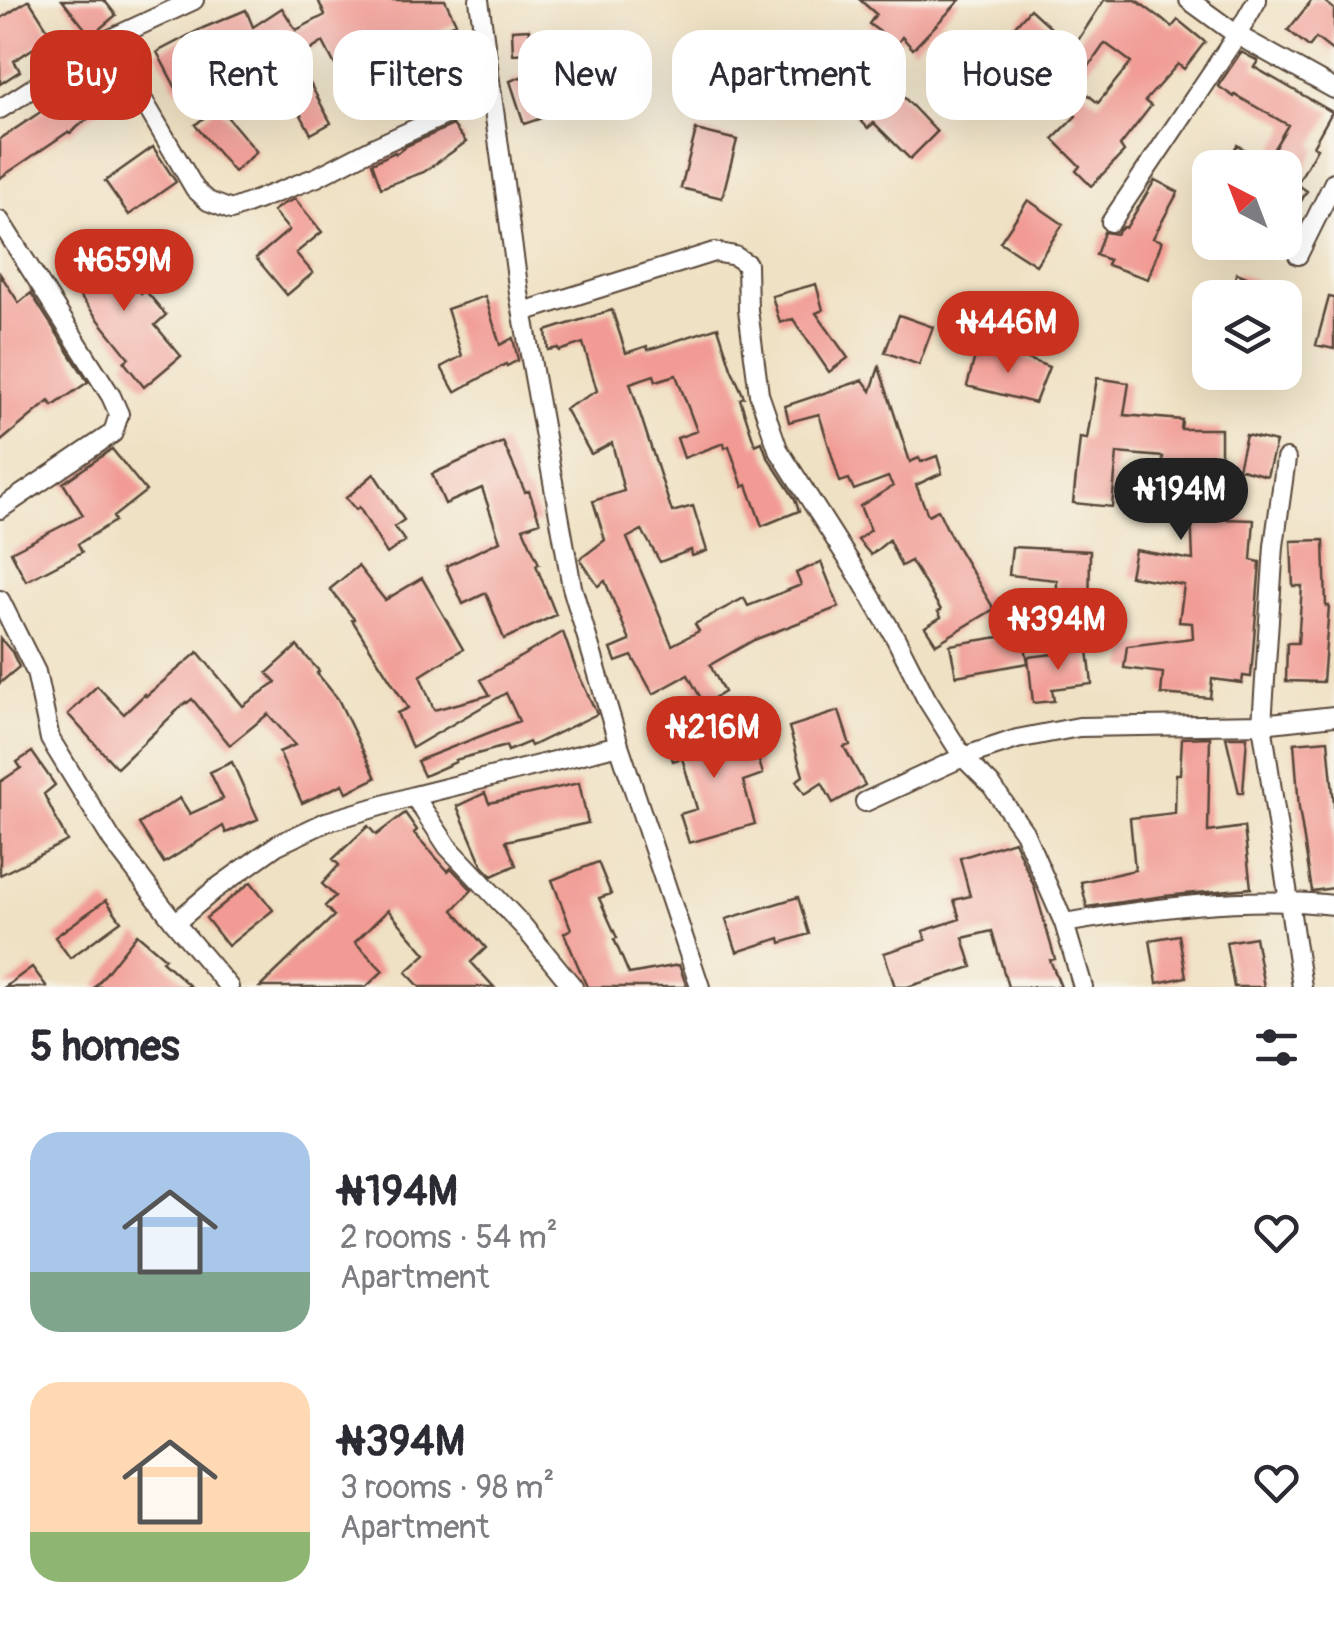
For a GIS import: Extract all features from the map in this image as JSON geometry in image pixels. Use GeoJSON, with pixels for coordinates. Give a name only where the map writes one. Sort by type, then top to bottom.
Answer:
{"type":"FeatureCollection","features":[{"type":"Feature","properties":{"kind":"street"},"geometry":{"type":"LineString","coordinates":[[130,30],[194,0]]}},
{"type":"Feature","properties":{"kind":"street"},"geometry":{"type":"LineString","coordinates":[[479,0],[483,30]]}},
{"type":"Feature","properties":{"kind":"street"},"geometry":{"type":"LineString","coordinates":[[1189,0],[1237,35],[1334,90]]}},
{"type":"Feature","properties":{"kind":"street"},"geometry":{"type":"LineString","coordinates":[[1110,222],[1257,0]]}},
{"type":"Feature","properties":{"kind":"street"},"geometry":{"type":"LineString","coordinates":[[0,109],[30,90]]}},
{"type":"Feature","properties":{"kind":"street"},"geometry":{"type":"LineString","coordinates":[[152,115],[195,189],[208,201],[232,210],[317,177],[435,120]]}},
{"type":"Feature","properties":{"kind":"street"},"geometry":{"type":"LineString","coordinates":[[496,120],[523,312],[572,586],[619,745],[700,987]]}},
{"type":"Feature","properties":{"kind":"street"},"geometry":{"type":"LineString","coordinates":[[1302,247],[1334,182]]}},
{"type":"Feature","properties":{"kind":"street"},"geometry":{"type":"LineString","coordinates":[[0,220],[119,414],[113,433],[0,509]]}},
{"type":"Feature","properties":{"kind":"street"},"geometry":{"type":"LineString","coordinates":[[523,312],[714,252],[734,256],[747,264],[748,310],[760,394],[778,449],[860,578],[962,757],[992,786],[1024,832],[1064,923],[1083,987]]}},
{"type":"Feature","properties":{"kind":"street"},"geometry":{"type":"LineString","coordinates":[[1286,459],[1274,546],[1262,724],[1302,987]]}},
{"type":"Feature","properties":{"kind":"street"},"geometry":{"type":"LineString","coordinates":[[0,600],[36,672],[50,739],[112,840],[229,987]]}},
{"type":"Feature","properties":{"kind":"street"},"geometry":{"type":"LineString","coordinates":[[865,802],[962,757],[1017,739],[1079,727],[1262,724],[1334,716]]}},
{"type":"Feature","properties":{"kind":"street"},"geometry":{"type":"LineString","coordinates":[[175,923],[277,845],[326,822],[619,745]]}},
{"type":"Feature","properties":{"kind":"street"},"geometry":{"type":"LineString","coordinates":[[414,796],[448,847],[574,987]]}},
{"type":"Feature","properties":{"kind":"street"},"geometry":{"type":"LineString","coordinates":[[1064,923],[1174,906],[1289,900],[1334,905]]}},
{"type":"Feature","properties":{"kind":"building"},"geometry":{"type":"Polygon","coordinates":[[[29,0],[48,30],[30,30],[30,50],[14,61],[20,71],[0,84],[0,19],[29,0]]]}},
{"type":"Feature","properties":{"kind":"building"},"geometry":{"type":"Polygon","coordinates":[[[62,0],[104,0],[116,15],[98,30],[86,30],[62,0]]]}},
{"type":"Feature","properties":{"kind":"building"},"geometry":{"type":"Polygon","coordinates":[[[318,0],[445,0],[456,23],[441,30],[333,30],[333,61],[323,42],[313,49],[313,30],[296,30],[325,15],[318,0]]]}},
{"type":"Feature","properties":{"kind":"building"},"geometry":{"type":"Polygon","coordinates":[[[860,0],[960,0],[931,30],[926,30],[926,35],[913,49],[906,41],[906,30],[877,30],[869,24],[876,14],[860,0]]]}},
{"type":"Feature","properties":{"kind":"building"},"geometry":{"type":"Polygon","coordinates":[[[1104,0],[1136,0],[1172,27],[1178,20],[1205,42],[1184,69],[1178,64],[1145,101],[1151,106],[1120,146],[1124,152],[1091,186],[1076,171],[1080,166],[1053,139],[1072,120],[1087,120],[1087,94],[1098,103],[1131,62],[1105,43],[1087,69],[1085,30],[1104,0]]]}},
{"type":"Feature","properties":{"kind":"building"},"geometry":{"type":"Polygon","coordinates":[[[1312,0],[1323,0],[1334,9],[1334,52],[1316,38],[1309,47],[1288,30],[1312,0]]]}},
{"type":"Feature","properties":{"kind":"building"},"geometry":{"type":"Polygon","coordinates":[[[282,8],[296,30],[199,30],[246,10],[253,27],[282,8]]]}},
{"type":"Feature","properties":{"kind":"building"},"geometry":{"type":"Polygon","coordinates":[[[1030,9],[1053,30],[1012,30],[1030,9]]]}},
{"type":"Feature","properties":{"kind":"building"},"geometry":{"type":"Polygon","coordinates":[[[529,29],[518,30],[518,54],[513,54],[512,30],[529,29]]]}},
{"type":"Feature","properties":{"kind":"building"},"geometry":{"type":"Polygon","coordinates":[[[172,44],[172,80],[157,52],[172,44]]]}},
{"type":"Feature","properties":{"kind":"building"},"geometry":{"type":"Polygon","coordinates":[[[1241,52],[1258,61],[1254,67],[1332,112],[1302,175],[1302,150],[1273,150],[1288,125],[1218,86],[1241,52]]]}},
{"type":"Feature","properties":{"kind":"building"},"geometry":{"type":"Polygon","coordinates":[[[518,78],[518,106],[510,81],[518,78]]]}},
{"type":"Feature","properties":{"kind":"building"},"geometry":{"type":"Polygon","coordinates":[[[313,89],[331,123],[311,134],[304,120],[313,120],[313,89]]]}},
{"type":"Feature","properties":{"kind":"building"},"geometry":{"type":"Polygon","coordinates":[[[906,99],[937,132],[910,159],[874,123],[868,128],[860,120],[906,120],[906,99]]]}},
{"type":"Feature","properties":{"kind":"building"},"geometry":{"type":"Polygon","coordinates":[[[30,119],[86,120],[0,178],[0,139],[30,119]]]}},
{"type":"Feature","properties":{"kind":"building"},"geometry":{"type":"Polygon","coordinates":[[[201,120],[230,120],[257,152],[234,172],[195,125],[201,120]]]}},
{"type":"Feature","properties":{"kind":"building"},"geometry":{"type":"Polygon","coordinates":[[[453,125],[466,142],[424,172],[381,188],[372,163],[453,125]]]}},
{"type":"Feature","properties":{"kind":"building"},"geometry":{"type":"Polygon","coordinates":[[[696,130],[737,140],[722,198],[681,188],[696,130]]]}},
{"type":"Feature","properties":{"kind":"building"},"geometry":{"type":"Polygon","coordinates":[[[153,147],[176,182],[129,215],[105,181],[153,147]]]}},
{"type":"Feature","properties":{"kind":"building"},"geometry":{"type":"Polygon","coordinates":[[[1155,180],[1178,192],[1153,238],[1162,241],[1148,279],[1107,265],[1109,260],[1096,255],[1104,232],[1116,234],[1126,228],[1155,180]]]}},
{"type":"Feature","properties":{"kind":"building"},"geometry":{"type":"Polygon","coordinates":[[[295,199],[322,232],[296,253],[313,273],[287,295],[256,258],[289,230],[273,211],[295,199]]]}},
{"type":"Feature","properties":{"kind":"building"},"geometry":{"type":"Polygon","coordinates":[[[1028,200],[1063,224],[1036,265],[1000,242],[1028,200]]]}},
{"type":"Feature","properties":{"kind":"building"},"geometry":{"type":"Polygon","coordinates":[[[99,244],[141,293],[145,290],[166,315],[155,325],[181,356],[144,387],[124,362],[129,358],[63,275],[99,244]]]}},
{"type":"Feature","properties":{"kind":"building"},"geometry":{"type":"Polygon","coordinates":[[[1237,273],[1254,280],[1234,280],[1237,273]]]}},
{"type":"Feature","properties":{"kind":"building"},"geometry":{"type":"Polygon","coordinates":[[[0,274],[19,303],[31,293],[88,382],[53,406],[49,401],[0,442],[0,274]]]}},
{"type":"Feature","properties":{"kind":"building"},"geometry":{"type":"Polygon","coordinates":[[[816,284],[823,310],[816,313],[848,358],[829,372],[793,319],[780,323],[772,296],[816,284]]]}},
{"type":"Feature","properties":{"kind":"building"},"geometry":{"type":"Polygon","coordinates":[[[485,296],[500,345],[513,338],[518,360],[455,392],[441,367],[462,356],[447,309],[485,296]]]}},
{"type":"Feature","properties":{"kind":"building"},"geometry":{"type":"Polygon","coordinates":[[[1329,297],[1334,298],[1334,349],[1316,345],[1329,297]]]}},
{"type":"Feature","properties":{"kind":"building"},"geometry":{"type":"Polygon","coordinates":[[[612,310],[626,353],[647,346],[648,350],[718,327],[744,397],[740,399],[755,445],[762,442],[799,511],[762,526],[729,446],[725,448],[724,443],[684,458],[677,438],[697,431],[676,375],[656,381],[654,375],[630,383],[672,512],[693,506],[707,551],[692,556],[691,550],[660,562],[642,530],[627,538],[672,645],[699,631],[695,624],[744,598],[748,606],[801,585],[796,573],[821,562],[839,607],[754,640],[710,665],[724,692],[704,704],[688,675],[653,694],[632,656],[616,662],[611,649],[630,641],[605,581],[598,586],[580,559],[605,540],[593,501],[624,491],[612,443],[591,454],[565,409],[597,391],[583,343],[559,351],[548,350],[546,331],[612,310]]]}},
{"type":"Feature","properties":{"kind":"building"},"geometry":{"type":"Polygon","coordinates":[[[899,315],[933,327],[919,365],[885,352],[899,315]]]}},
{"type":"Feature","properties":{"kind":"building"},"geometry":{"type":"Polygon","coordinates":[[[977,349],[1016,360],[1018,355],[1049,367],[1035,403],[967,386],[977,349]]]}},
{"type":"Feature","properties":{"kind":"building"},"geometry":{"type":"Polygon","coordinates":[[[879,367],[910,462],[937,456],[942,473],[916,485],[928,515],[938,510],[994,609],[936,644],[925,627],[941,617],[941,610],[911,561],[901,566],[889,540],[871,555],[858,540],[870,530],[860,506],[893,486],[888,477],[854,490],[849,479],[840,482],[819,414],[789,422],[785,406],[863,380],[871,391],[879,367]]]}},
{"type":"Feature","properties":{"kind":"building"},"geometry":{"type":"Polygon","coordinates":[[[1097,378],[1129,383],[1124,415],[1182,420],[1181,429],[1221,429],[1221,519],[1254,520],[1251,560],[1260,562],[1251,677],[1243,676],[1242,683],[1212,679],[1210,698],[1161,694],[1163,673],[1124,668],[1127,646],[1193,638],[1192,623],[1179,622],[1184,585],[1130,576],[1135,550],[1193,560],[1191,512],[1158,509],[1163,457],[1117,453],[1112,507],[1073,503],[1080,438],[1087,439],[1097,378]]]}},
{"type":"Feature","properties":{"kind":"building"},"geometry":{"type":"Polygon","coordinates":[[[1246,435],[1276,442],[1267,476],[1238,468],[1246,435]]]}},
{"type":"Feature","properties":{"kind":"building"},"geometry":{"type":"Polygon","coordinates":[[[503,442],[525,492],[529,491],[540,522],[523,528],[556,615],[504,639],[486,593],[463,604],[446,566],[500,541],[482,488],[445,504],[432,474],[503,442]]]}},
{"type":"Feature","properties":{"kind":"building"},"geometry":{"type":"Polygon","coordinates":[[[112,449],[146,491],[113,517],[115,521],[78,544],[82,552],[26,581],[11,552],[83,515],[63,483],[112,449]]]}},
{"type":"Feature","properties":{"kind":"building"},"geometry":{"type":"Polygon","coordinates":[[[374,474],[404,520],[394,527],[405,541],[387,554],[359,507],[356,510],[346,498],[374,474]]]}},
{"type":"Feature","properties":{"kind":"building"},"geometry":{"type":"Polygon","coordinates":[[[1324,540],[1329,606],[1323,682],[1286,681],[1287,643],[1298,643],[1302,586],[1293,586],[1291,541],[1324,540]]]}},
{"type":"Feature","properties":{"kind":"building"},"geometry":{"type":"Polygon","coordinates":[[[1012,547],[1090,551],[1089,621],[1056,621],[1057,580],[1009,575],[1012,547]]]}},
{"type":"Feature","properties":{"kind":"building"},"geometry":{"type":"Polygon","coordinates":[[[358,566],[385,600],[422,578],[463,649],[420,676],[434,710],[490,695],[481,680],[563,632],[597,714],[531,746],[529,742],[508,751],[506,746],[455,760],[424,776],[417,761],[519,721],[506,693],[412,748],[397,713],[408,708],[354,619],[330,589],[358,566]]]}},
{"type":"Feature","properties":{"kind":"building"},"geometry":{"type":"Polygon","coordinates":[[[1023,633],[1028,663],[956,676],[950,645],[1023,633]]]}},
{"type":"Feature","properties":{"kind":"building"},"geometry":{"type":"Polygon","coordinates":[[[0,638],[19,667],[0,683],[0,638]]]}},
{"type":"Feature","properties":{"kind":"building"},"geometry":{"type":"Polygon","coordinates":[[[297,646],[338,699],[376,778],[347,792],[343,784],[302,803],[279,752],[295,745],[268,714],[230,745],[192,699],[117,768],[68,714],[97,686],[124,714],[198,652],[243,706],[276,682],[267,673],[297,646]]]}},
{"type":"Feature","properties":{"kind":"building"},"geometry":{"type":"Polygon","coordinates":[[[1088,650],[1092,684],[1052,689],[1054,701],[1033,703],[1028,657],[1088,650]]]}},
{"type":"Feature","properties":{"kind":"building"},"geometry":{"type":"Polygon","coordinates":[[[839,711],[850,745],[844,747],[865,785],[833,803],[822,783],[805,794],[796,781],[803,776],[789,727],[839,711]]]}},
{"type":"Feature","properties":{"kind":"building"},"geometry":{"type":"Polygon","coordinates":[[[702,717],[715,754],[753,742],[763,774],[743,781],[755,824],[689,843],[680,814],[697,809],[682,758],[673,761],[663,731],[702,717]]]}},
{"type":"Feature","properties":{"kind":"building"},"geometry":{"type":"Polygon","coordinates":[[[1210,737],[1208,832],[1244,827],[1251,888],[1087,907],[1081,882],[1135,870],[1130,818],[1175,813],[1182,738],[1210,737]]]}},
{"type":"Feature","properties":{"kind":"building"},"geometry":{"type":"Polygon","coordinates":[[[1226,737],[1247,737],[1243,793],[1239,793],[1226,737]]]}},
{"type":"Feature","properties":{"kind":"building"},"geometry":{"type":"Polygon","coordinates":[[[1328,740],[1334,804],[1334,888],[1312,891],[1294,743],[1328,740]]]}},
{"type":"Feature","properties":{"kind":"building"},"geometry":{"type":"Polygon","coordinates":[[[32,752],[55,785],[44,794],[67,841],[0,875],[0,782],[21,768],[17,762],[32,752]]]}},
{"type":"Feature","properties":{"kind":"building"},"geometry":{"type":"Polygon","coordinates":[[[232,762],[258,819],[226,833],[223,826],[164,863],[139,824],[180,798],[190,814],[223,799],[210,772],[232,762]]]}},
{"type":"Feature","properties":{"kind":"building"},"geometry":{"type":"Polygon","coordinates":[[[579,783],[588,823],[506,841],[516,865],[492,876],[482,865],[457,806],[485,793],[489,803],[579,783]]]}},
{"type":"Feature","properties":{"kind":"building"},"geometry":{"type":"Polygon","coordinates":[[[405,813],[417,830],[414,833],[448,871],[451,868],[472,890],[453,910],[486,948],[471,962],[494,987],[420,987],[406,972],[426,954],[388,910],[355,942],[383,971],[366,987],[260,987],[334,916],[325,906],[335,896],[322,884],[339,865],[333,859],[368,826],[376,835],[405,813]]]}},
{"type":"Feature","properties":{"kind":"building"},"geometry":{"type":"Polygon","coordinates":[[[1014,841],[1034,886],[1055,959],[1050,960],[1061,987],[1008,987],[992,931],[963,938],[972,967],[907,987],[895,987],[884,953],[926,940],[923,931],[960,919],[954,900],[970,896],[960,858],[1014,841]]]}},
{"type":"Feature","properties":{"kind":"building"},"geometry":{"type":"Polygon","coordinates":[[[598,862],[611,894],[599,898],[629,974],[679,965],[687,987],[587,987],[564,933],[571,929],[552,880],[598,862]]]}},
{"type":"Feature","properties":{"kind":"building"},"geometry":{"type":"Polygon","coordinates":[[[251,882],[273,910],[228,946],[206,918],[251,882]]]}},
{"type":"Feature","properties":{"kind":"building"},"geometry":{"type":"Polygon","coordinates":[[[798,897],[809,934],[781,943],[780,938],[737,952],[726,919],[798,897]]]}},
{"type":"Feature","properties":{"kind":"building"},"geometry":{"type":"Polygon","coordinates":[[[106,900],[121,921],[70,958],[55,937],[106,900]]]}},
{"type":"Feature","properties":{"kind":"building"},"geometry":{"type":"Polygon","coordinates":[[[137,934],[165,958],[162,961],[191,987],[95,987],[137,934]]]}},
{"type":"Feature","properties":{"kind":"building"},"geometry":{"type":"Polygon","coordinates":[[[1179,935],[1186,977],[1157,983],[1150,940],[1179,935]]]}},
{"type":"Feature","properties":{"kind":"building"},"geometry":{"type":"Polygon","coordinates":[[[1255,937],[1264,987],[1234,987],[1226,942],[1255,937]]]}},
{"type":"Feature","properties":{"kind":"building"},"geometry":{"type":"Polygon","coordinates":[[[32,967],[47,987],[5,987],[32,967]]]}}]}
